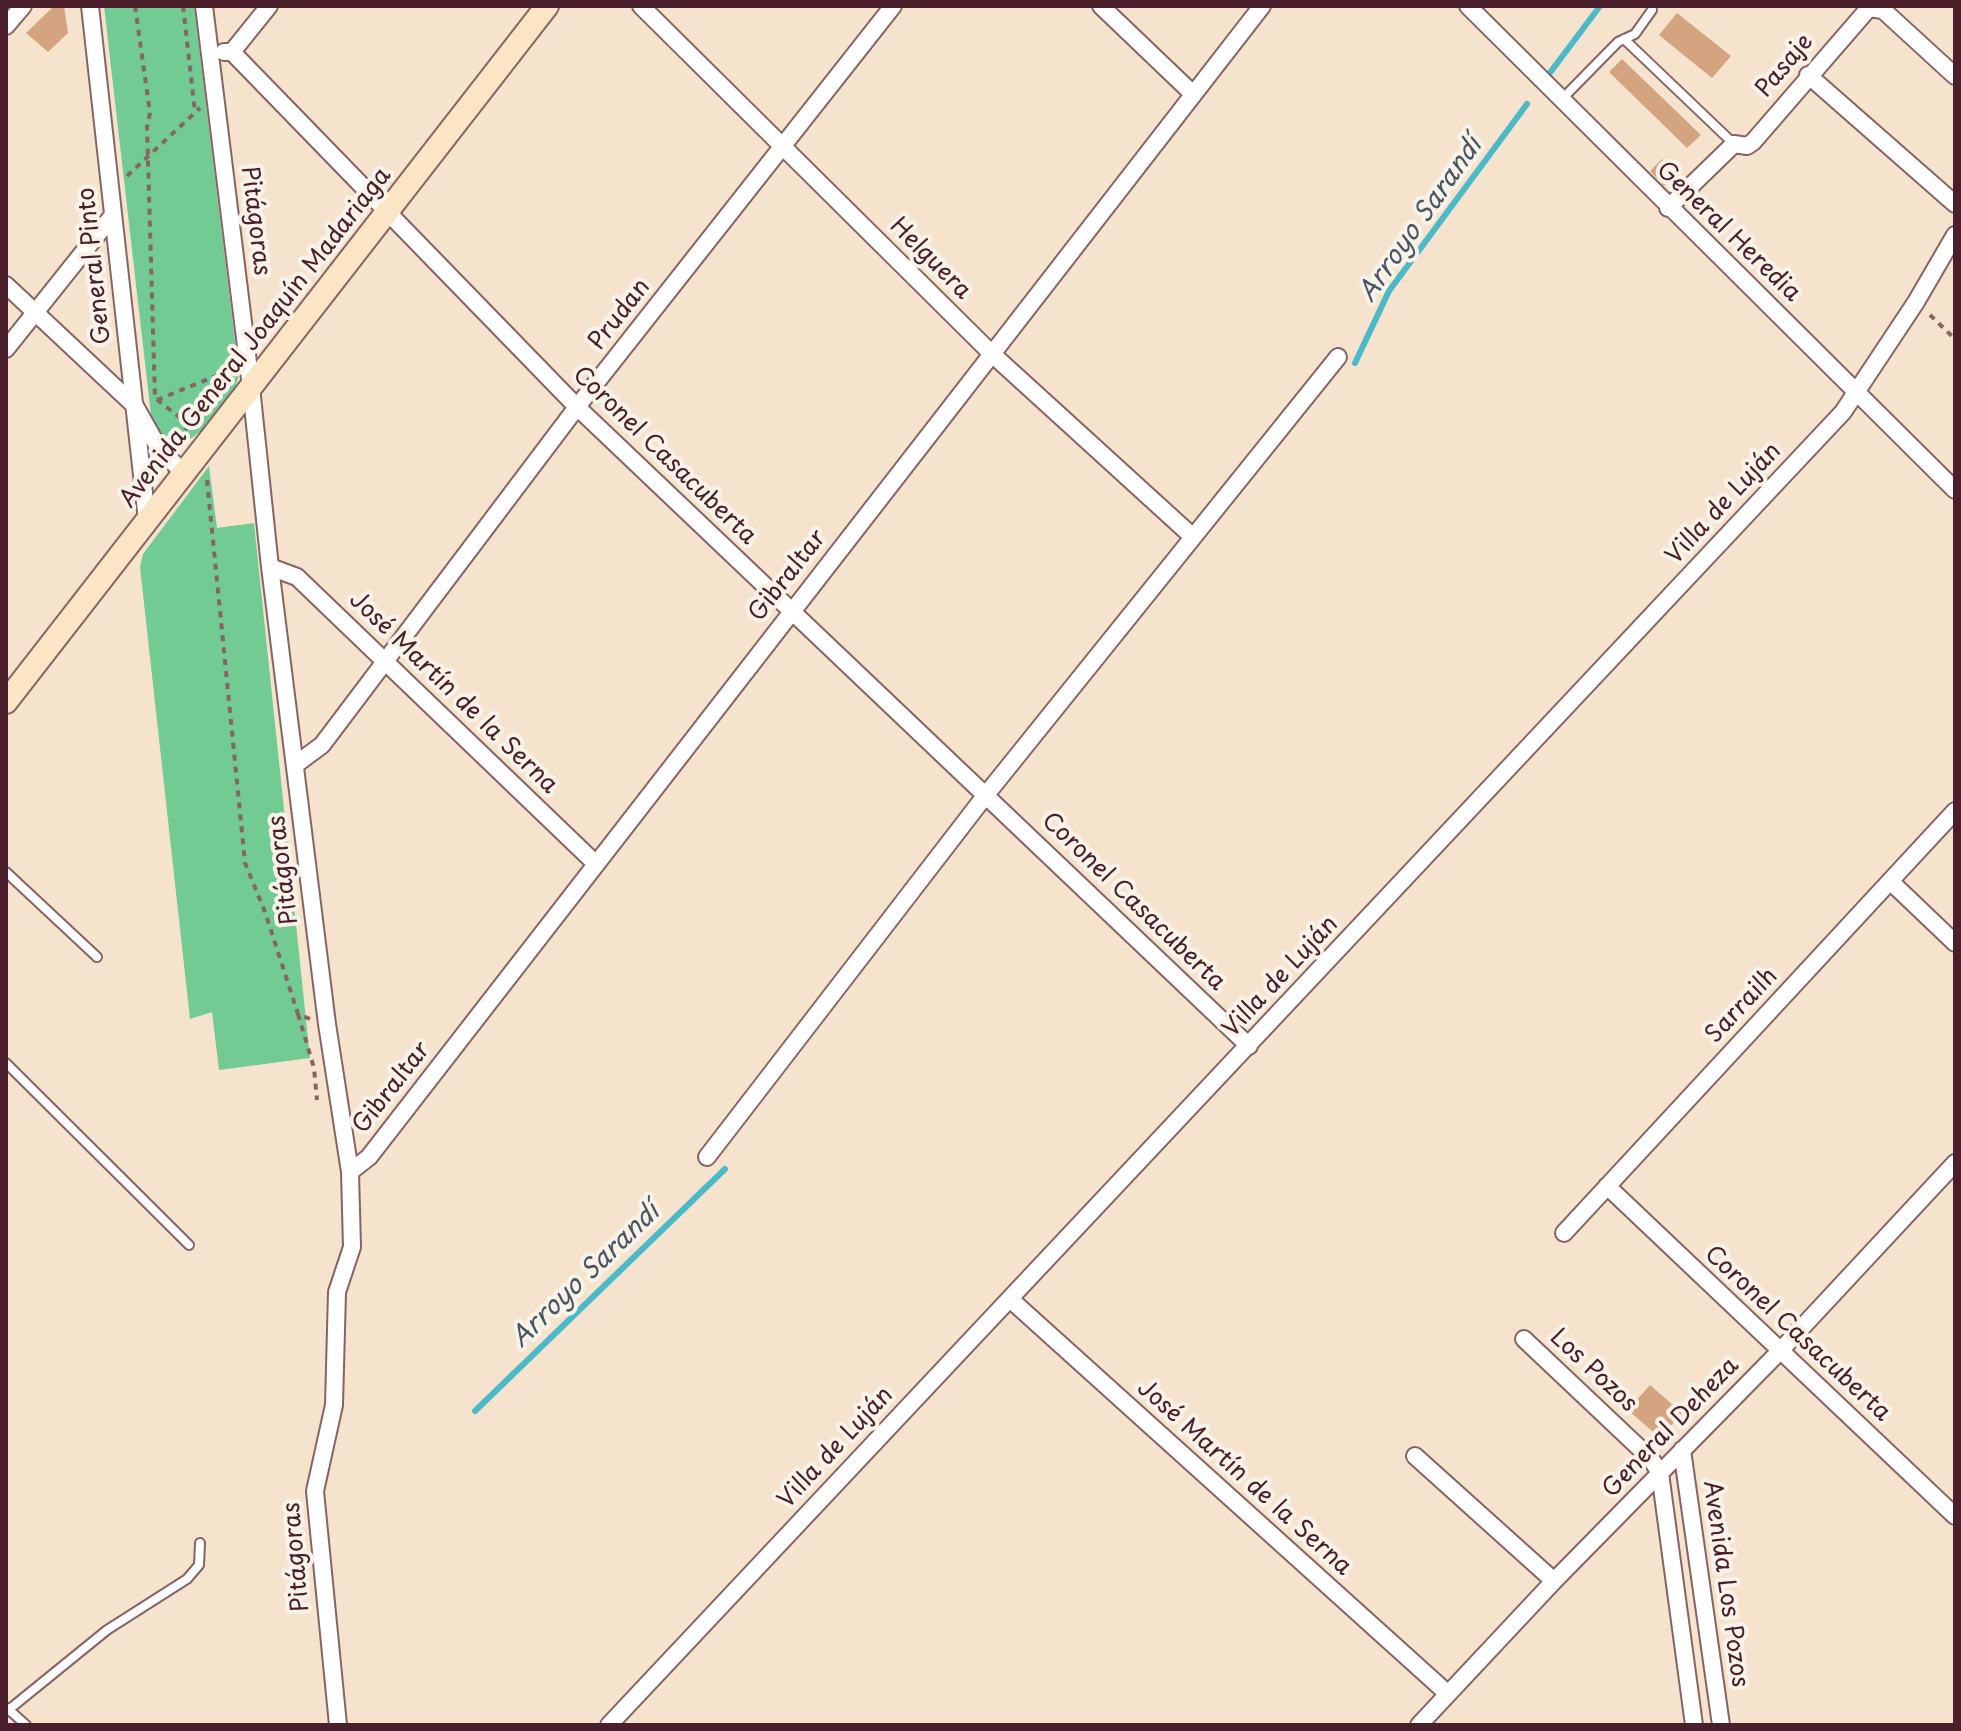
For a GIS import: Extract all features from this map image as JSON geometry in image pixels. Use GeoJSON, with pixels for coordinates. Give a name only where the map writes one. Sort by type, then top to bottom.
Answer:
{"type":"FeatureCollection","features":[{"type":"Feature","properties":{"kind":"main road","name":"Avenida General Joaquín Madariaga"},"geometry":{"type":"LineString","coordinates":[[6,702],[547,6]]}},
{"type":"Feature","properties":{"kind":"street"},"geometry":{"type":"LineString","coordinates":[[6,26],[23,6]]}},
{"type":"Feature","properties":{"kind":"street","name":"General Pinto"},"geometry":{"type":"LineString","coordinates":[[90,6],[147,520]]}},
{"type":"Feature","properties":{"kind":"street","name":"Pitágoras"},"geometry":{"type":"LineString","coordinates":[[204,6],[327,1024],[350,1172],[354,1231],[349,1262],[337,1292],[334,1405],[315,1491],[338,1725]]}},
{"type":"Feature","properties":{"kind":"street"},"geometry":{"type":"LineString","coordinates":[[210,52],[232,52],[269,6]]}},
{"type":"Feature","properties":{"kind":"street","name":"Helguera"},"geometry":{"type":"LineString","coordinates":[[641,6],[991,353],[1193,537]]}},
{"type":"Feature","properties":{"kind":"street","name":"Prudan"},"geometry":{"type":"LineString","coordinates":[[295,765],[322,745],[577,407],[893,6]]}},
{"type":"Feature","properties":{"kind":"street"},"geometry":{"type":"LineString","coordinates":[[1101,6],[1193,94]]}},
{"type":"Feature","properties":{"kind":"street","name":"Gibraltar"},"geometry":{"type":"LineString","coordinates":[[350,1172],[369,1157],[1262,6]]}},
{"type":"Feature","properties":{"kind":"street","name":"General Heredia"},"geometry":{"type":"LineString","coordinates":[[1468,6],[1955,490]]}},
{"type":"Feature","properties":{"kind":"street"},"geometry":{"type":"LineString","coordinates":[[1869,8],[1883,10],[1955,76]]}},
{"type":"Feature","properties":{"kind":"street","name":"Pasaje"},"geometry":{"type":"LineString","coordinates":[[1668,208],[1734,144],[1747,146],[1753,142],[1869,8]]}},
{"type":"Feature","properties":{"kind":"street","name":"Coronel Casacuberta"},"geometry":{"type":"LineString","coordinates":[[232,52],[577,407],[1249,1046]]}},
{"type":"Feature","properties":{"kind":"street"},"geometry":{"type":"LineString","coordinates":[[1808,75],[1955,204]]}},
{"type":"Feature","properties":{"kind":"street"},"geometry":{"type":"LineString","coordinates":[[6,349],[113,215]]}},
{"type":"Feature","properties":{"kind":"street","name":"Villa de Luján"},"geometry":{"type":"LineString","coordinates":[[609,1725],[1843,412],[1916,302],[1955,235]]}},
{"type":"Feature","properties":{"kind":"street"},"geometry":{"type":"LineString","coordinates":[[6,285],[135,406],[165,454],[183,473]]}},
{"type":"Feature","properties":{"kind":"street"},"geometry":{"type":"LineString","coordinates":[[707,1157],[985,796],[1338,357]]}},
{"type":"Feature","properties":{"kind":"street","name":"José Martín de la Serna"},"geometry":{"type":"LineString","coordinates":[[270,567],[297,577],[386,659],[596,864]]}},
{"type":"Feature","properties":{"kind":"street","name":"Sarrailh"},"geometry":{"type":"LineString","coordinates":[[1564,1233],[1955,811]]}},
{"type":"Feature","properties":{"kind":"street"},"geometry":{"type":"LineString","coordinates":[[1890,881],[1955,943]]}},
{"type":"Feature","properties":{"kind":"street","name":"General Deheza"},"geometry":{"type":"LineString","coordinates":[[1419,1725],[1554,1581],[1780,1351],[1955,1163]]}},
{"type":"Feature","properties":{"kind":"street","name":"Coronel Casacuberta"},"geometry":{"type":"LineString","coordinates":[[1607,1186],[1955,1516]]}},
{"type":"Feature","properties":{"kind":"street","name":"José Martín de la Serna"},"geometry":{"type":"LineString","coordinates":[[1010,1299],[1447,1693]]}},
{"type":"Feature","properties":{"kind":"street","name":"Los Pozos"},"geometry":{"type":"LineString","coordinates":[[1524,1339],[1651,1459],[1660,1473]]}},
{"type":"Feature","properties":{"kind":"street","name":"Avenida Los Pozos"},"geometry":{"type":"LineString","coordinates":[[1682,1450],[1721,1725]]}},
{"type":"Feature","properties":{"kind":"street"},"geometry":{"type":"LineString","coordinates":[[1415,1456],[1554,1581]]}},
{"type":"Feature","properties":{"kind":"street","name":"Avenida Los Pozos"},"geometry":{"type":"LineString","coordinates":[[1660,1473],[1694,1725]]}},
{"type":"Feature","properties":{"kind":"lane"},"geometry":{"type":"LineString","coordinates":[[1562,100],[1624,39],[1635,34],[1652,10]]}},
{"type":"Feature","properties":{"kind":"lane"},"geometry":{"type":"LineString","coordinates":[[1624,39],[1734,144]]}},
{"type":"Feature","properties":{"kind":"lane"},"geometry":{"type":"LineString","coordinates":[[6,872],[97,957]]}},
{"type":"Feature","properties":{"kind":"lane"},"geometry":{"type":"LineString","coordinates":[[6,1063],[189,1245]]}},
{"type":"Feature","properties":{"kind":"lane"},"geometry":{"type":"LineString","coordinates":[[26,1725],[7,1710],[107,1630],[187,1579],[199,1565],[200,1543]]}},
{"type":"Feature","properties":{"kind":"path"},"geometry":{"type":"LineString","coordinates":[[135,6],[150,113],[147,157],[157,400],[188,424]]}},
{"type":"Feature","properties":{"kind":"path"},"geometry":{"type":"LineString","coordinates":[[183,6],[195,112]]}},
{"type":"Feature","properties":{"kind":"path"},"geometry":{"type":"LineString","coordinates":[[111,191],[215,94]]}},
{"type":"Feature","properties":{"kind":"path"},"geometry":{"type":"LineString","coordinates":[[1916,302],[1955,339]]}},
{"type":"Feature","properties":{"kind":"path"},"geometry":{"type":"LineString","coordinates":[[165,454],[229,377],[248,363]]}},
{"type":"Feature","properties":{"kind":"path"},"geometry":{"type":"LineString","coordinates":[[157,400],[216,376],[229,377]]}},
{"type":"Feature","properties":{"kind":"path"},"geometry":{"type":"LineString","coordinates":[[212,471],[206,482],[245,863],[265,912],[298,1014],[314,1068],[317,1100]]}},
{"type":"Feature","properties":{"kind":"path"},"geometry":{"type":"LineString","coordinates":[[298,1014],[327,1024]]}},
{"type":"Feature","properties":{"kind":"green space"},"geometry":{"type":"Polygon","coordinates":[[[104,6],[194,6],[239,374],[231,394],[217,415],[181,445],[157,431],[151,415],[104,6]]]}},
{"type":"Feature","properties":{"kind":"green space"},"geometry":{"type":"Polygon","coordinates":[[[209,466],[217,528],[254,523],[310,1058],[219,1070],[212,1012],[190,1019],[140,567],[143,554],[209,466]]]}},
{"type":"Feature","properties":{"kind":"building"},"geometry":{"type":"Polygon","coordinates":[[[54,6],[64,6],[68,33],[48,52],[26,33],[54,6]]]}},
{"type":"Feature","properties":{"kind":"building"},"geometry":{"type":"Polygon","coordinates":[[[1677,13],[1731,56],[1712,78],[1659,35],[1677,13]]]}},
{"type":"Feature","properties":{"kind":"building"},"geometry":{"type":"Polygon","coordinates":[[[1622,59],[1701,135],[1687,148],[1609,72],[1622,59]]]}},
{"type":"Feature","properties":{"kind":"building"},"geometry":{"type":"Polygon","coordinates":[[[1662,159],[1677,173],[1664,186],[1650,171],[1662,159]]]}},
{"type":"Feature","properties":{"kind":"building"},"geometry":{"type":"Polygon","coordinates":[[[1650,1385],[1682,1413],[1660,1438],[1628,1410],[1650,1385]]]}},
{"type":"Feature","properties":{"kind":"waterway","name":"Arroyo Sarandí"},"geometry":{"type":"LineString","coordinates":[[1546,78],[1600,6]]}},
{"type":"Feature","properties":{"kind":"waterway","name":"Arroyo Sarandí"},"geometry":{"type":"LineString","coordinates":[[1355,363],[1389,291],[1527,104]]}},
{"type":"Feature","properties":{"kind":"waterway","name":"Arroyo Sarandí"},"geometry":{"type":"LineString","coordinates":[[475,1411],[725,1169]]}}]}
